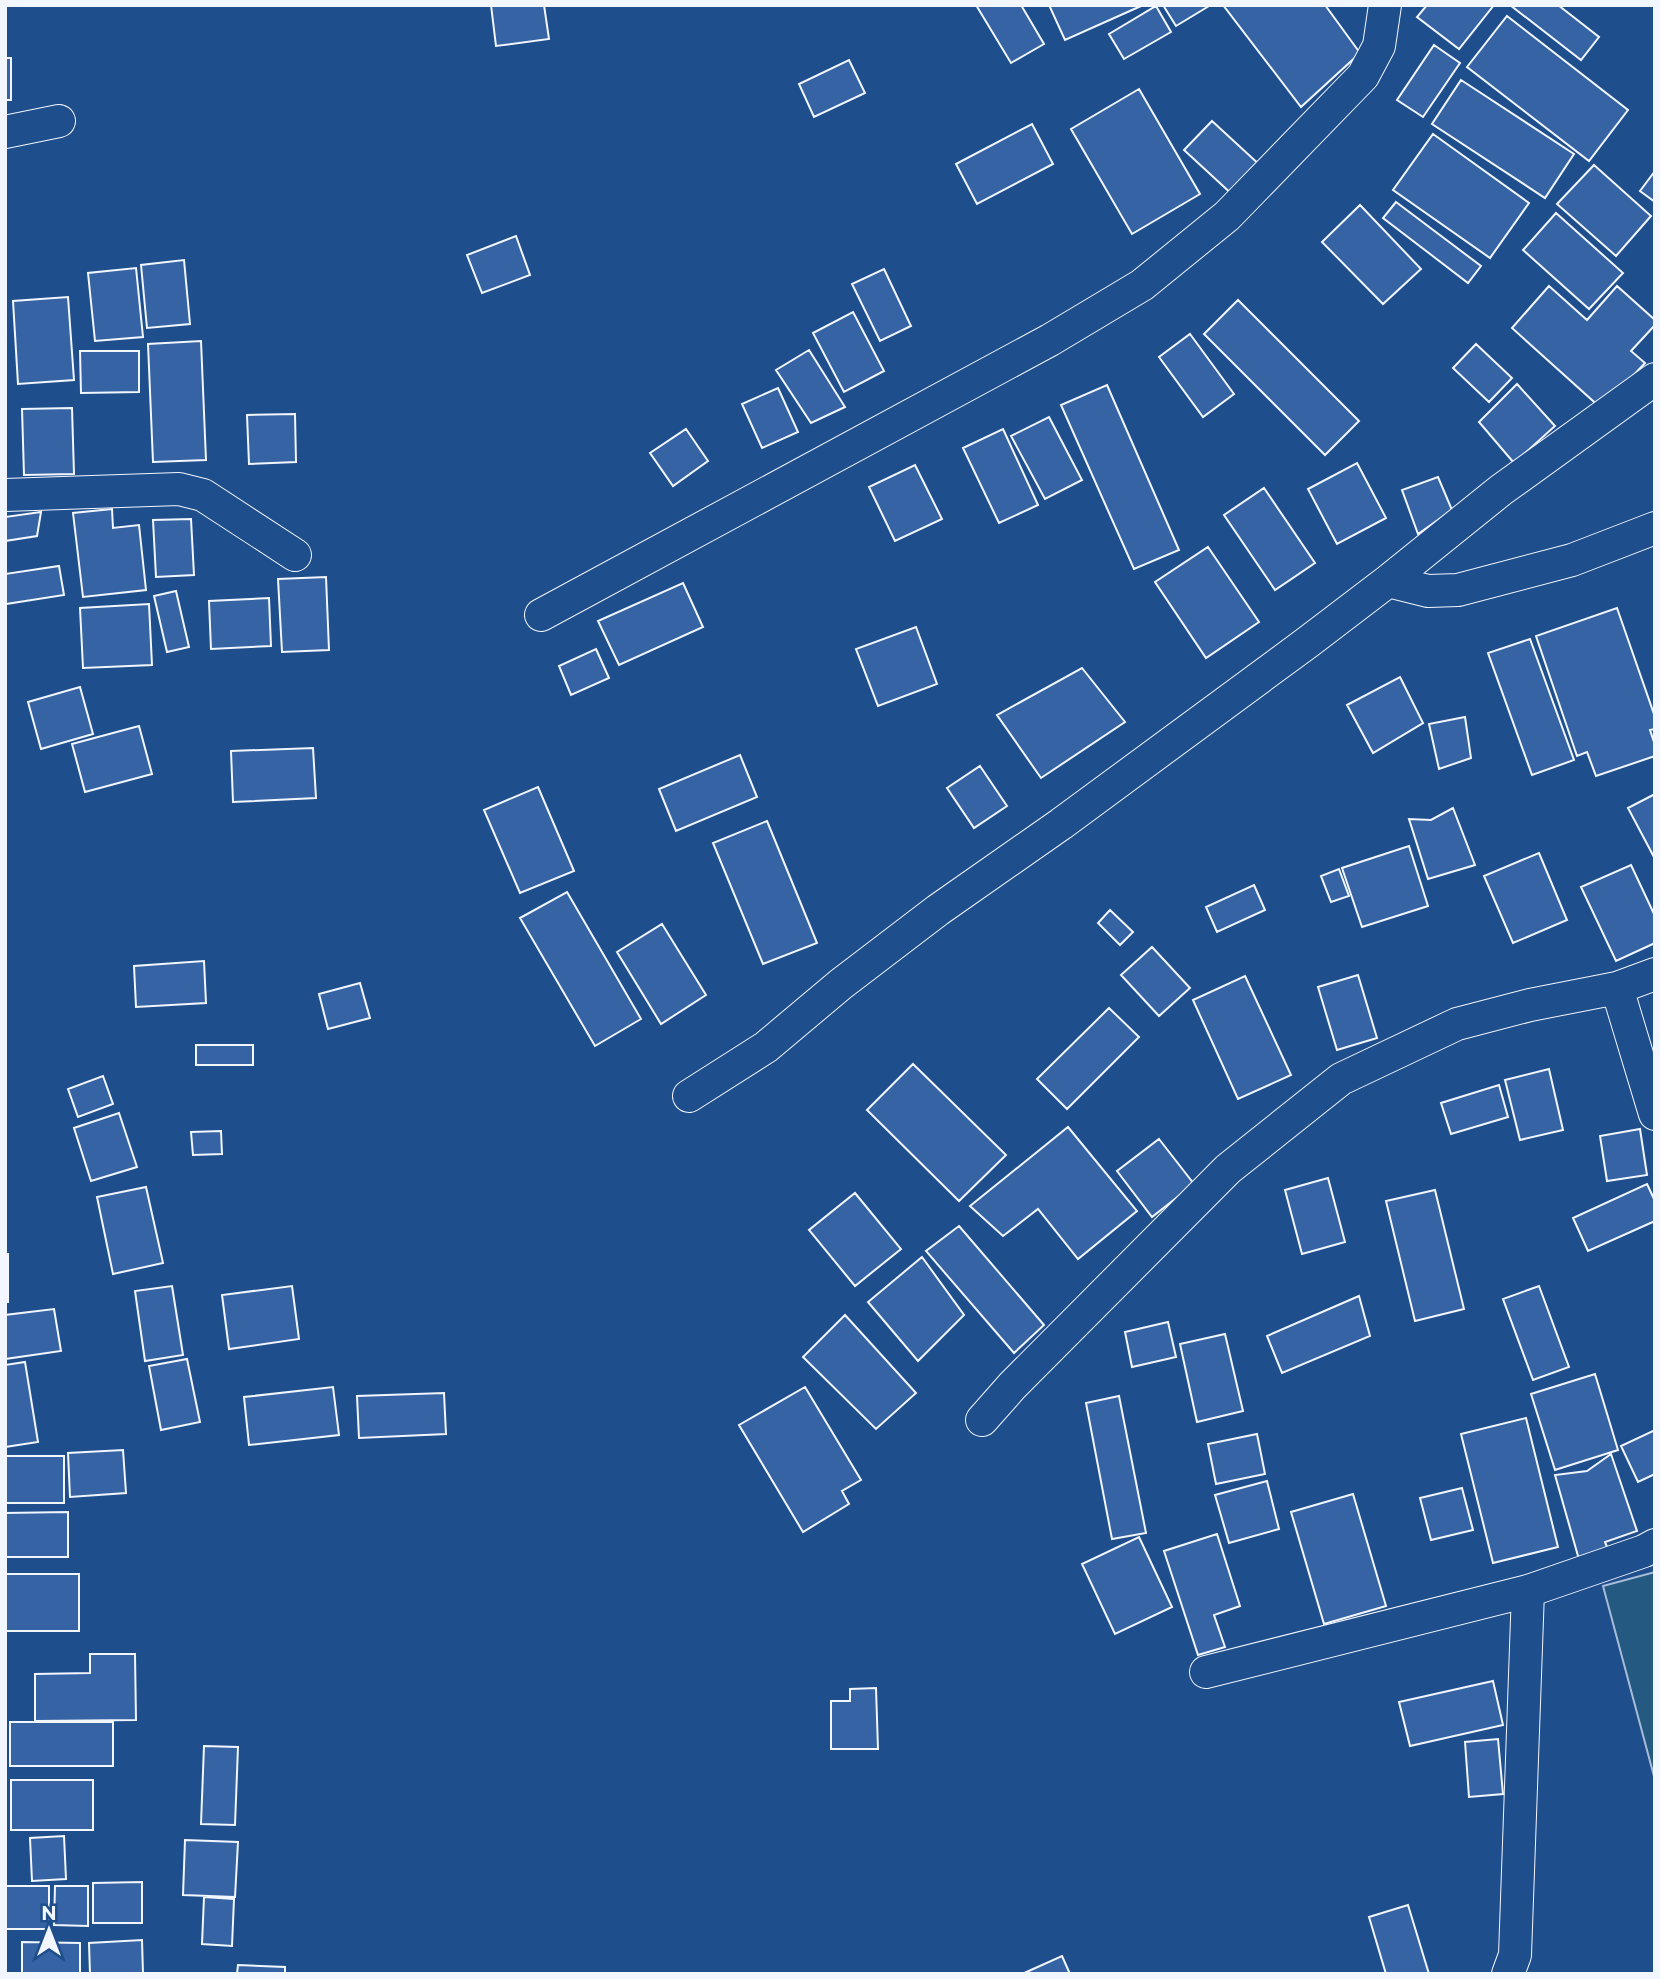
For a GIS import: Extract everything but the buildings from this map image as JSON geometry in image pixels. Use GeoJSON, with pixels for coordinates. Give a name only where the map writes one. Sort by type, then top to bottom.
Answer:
{"type":"FeatureCollection","features":[{"type":"Feature","properties":{"kind":"street"},"geometry":{"type":"LineString","coordinates":[[541,615],[1050,340],[1142,285],[1227,216],[1363,76],[1379,46],[1385,5]]}},
{"type":"Feature","properties":{"kind":"street"},"geometry":{"type":"LineString","coordinates":[[5,132],[59,121]]}},
{"type":"Feature","properties":{"kind":"street"},"geometry":{"type":"LineString","coordinates":[[689,1096],[766,1046],[841,984],[938,910],[1061,824],[1388,581],[1501,490],[1655,379]]}},
{"type":"Feature","properties":{"kind":"street"},"geometry":{"type":"LineString","coordinates":[[5,495],[178,489],[202,495],[295,555]]}},
{"type":"Feature","properties":{"kind":"street"},"geometry":{"type":"LineString","coordinates":[[1388,581],[1428,591],[1458,590],[1572,560],[1655,528]]}},
{"type":"Feature","properties":{"kind":"street"},"geometry":{"type":"LineString","coordinates":[[982,1420],[1012,1386],[1228,1168],[1341,1079],[1457,1024],[1530,1005],[1617,988],[1655,974]]}},
{"type":"Feature","properties":{"kind":"street"},"geometry":{"type":"LineString","coordinates":[[1617,988],[1655,1114]]}},
{"type":"Feature","properties":{"kind":"street"},"geometry":{"type":"LineString","coordinates":[[1206,1672],[1384,1625],[1528,1591],[1655,1545]]}},
{"type":"Feature","properties":{"kind":"street"},"geometry":{"type":"LineString","coordinates":[[1508,1974],[1515,1955],[1528,1591]]}},
{"type":"Feature","properties":{"kind":"shaded area"},"geometry":{"type":"Polygon","coordinates":[[[1655,1572],[1655,1780],[1603,1586],[1655,1572]]]}}]}
